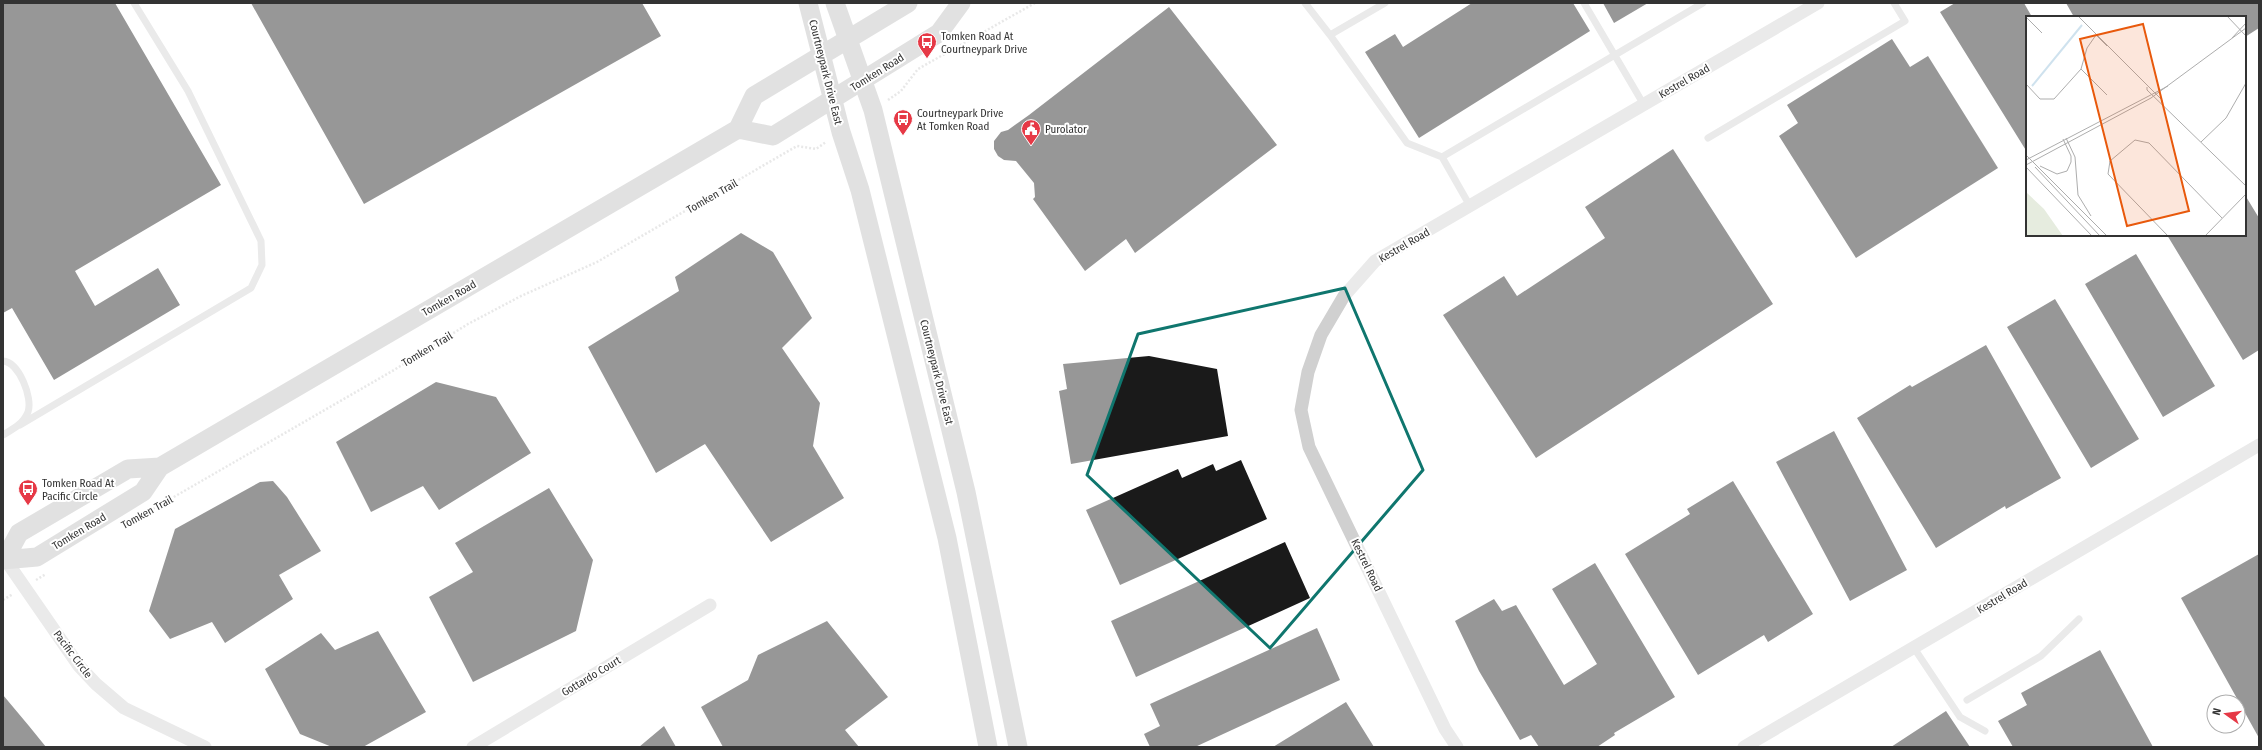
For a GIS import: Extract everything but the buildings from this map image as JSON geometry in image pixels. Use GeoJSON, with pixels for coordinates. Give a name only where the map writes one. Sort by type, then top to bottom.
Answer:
{"type":"FeatureCollection","features":[{"type":"Feature","properties":{"kind":"main road","name":"Courtneypark Drive East"},"geometry":{"type":"LineString","coordinates":[[808,3],[841,132],[860,190],[947,538],[988,747]]}},
{"type":"Feature","properties":{"kind":"main road","name":"Courtneypark Drive East"},"geometry":{"type":"LineString","coordinates":[[835,3],[873,110],[966,492],[1018,747]]}},
{"type":"Feature","properties":{"kind":"main road"},"geometry":{"type":"LineString","coordinates":[[738,129],[754,96],[908,3]]}},
{"type":"Feature","properties":{"kind":"main road","name":"Tomken Road"},"geometry":{"type":"LineString","coordinates":[[4,558],[36,557],[143,492],[160,467],[738,129],[773,136],[939,33],[961,3]]}},
{"type":"Feature","properties":{"kind":"main road","name":"Tomken Road"},"geometry":{"type":"LineString","coordinates":[[4,558],[19,532],[128,469],[160,467]]}},
{"type":"Feature","properties":{"kind":"street","name":"Kestrel Road"},"geometry":{"type":"LineString","coordinates":[[1457,747],[1445,728],[1309,447],[1301,410],[1308,372],[1321,335],[1344,296],[1375,261],[1818,3]]}},
{"type":"Feature","properties":{"kind":"street","name":"Kestrel Road"},"geometry":{"type":"LineString","coordinates":[[1744,747],[2259,445]]}},
{"type":"Feature","properties":{"kind":"street","name":"Pacific Circle"},"geometry":{"type":"LineString","coordinates":[[4,558],[79,666],[96,684],[124,708],[205,747]]}},
{"type":"Feature","properties":{"kind":"street","name":"Gottardo Court"},"geometry":{"type":"LineString","coordinates":[[473,747],[710,604]]}},
{"type":"Feature","properties":{"kind":"lane"},"geometry":{"type":"LineString","coordinates":[[3,435],[251,288],[262,265],[261,241],[188,91],[134,3]]}},
{"type":"Feature","properties":{"kind":"lane"},"geometry":{"type":"LineString","coordinates":[[1305,3],[1330,35],[1407,143],[1442,157],[1470,206]]}},
{"type":"Feature","properties":{"kind":"lane"},"geometry":{"type":"LineString","coordinates":[[1330,35],[1385,3]]}},
{"type":"Feature","properties":{"kind":"lane"},"geometry":{"type":"LineString","coordinates":[[1584,3],[1644,105]]}},
{"type":"Feature","properties":{"kind":"lane"},"geometry":{"type":"LineString","coordinates":[[1442,157],[1614,56],[1691,6],[1703,3]]}},
{"type":"Feature","properties":{"kind":"lane"},"geometry":{"type":"LineString","coordinates":[[1708,138],[1905,21],[1894,3]]}},
{"type":"Feature","properties":{"kind":"lane"},"geometry":{"type":"LineString","coordinates":[[3,361],[8,361],[15,367],[29,395],[30,404],[28,413],[20,425]]}},
{"type":"Feature","properties":{"kind":"lane"},"geometry":{"type":"LineString","coordinates":[[1967,700],[2041,656],[2079,619]]}},
{"type":"Feature","properties":{"kind":"lane"},"geometry":{"type":"LineString","coordinates":[[1914,648],[1960,717],[1985,731]]}},
{"type":"Feature","properties":{"kind":"path"},"geometry":{"type":"LineString","coordinates":[[902,91],[918,69],[1035,3]]}},
{"type":"Feature","properties":{"kind":"path","name":"Tomken Trail"},"geometry":{"type":"LineString","coordinates":[[148,511],[498,307],[597,262],[797,146],[816,149]]}},
{"type":"Feature","properties":{"kind":"highlighted area"},"geometry":{"type":"Polygon","coordinates":[[[1345,288],[1423,470],[1270,648],[1087,475],[1138,334],[1345,288]]]}},
{"type":"Feature","properties":{"kind":"place","name":"Tomken Road At Courtneypark Drive"},"geometry":{"type":"Point","coordinates":[927,59]}},
{"type":"Feature","properties":{"kind":"place","name":"Courtneypark Drive At Tomken Road"},"geometry":{"type":"Point","coordinates":[903,136]}},
{"type":"Feature","properties":{"kind":"place","name":"Purolator"},"geometry":{"type":"Point","coordinates":[1031,146]}},
{"type":"Feature","properties":{"kind":"place","name":"Tomken Road At Pacific Circle"},"geometry":{"type":"Point","coordinates":[28,506]}}]}
